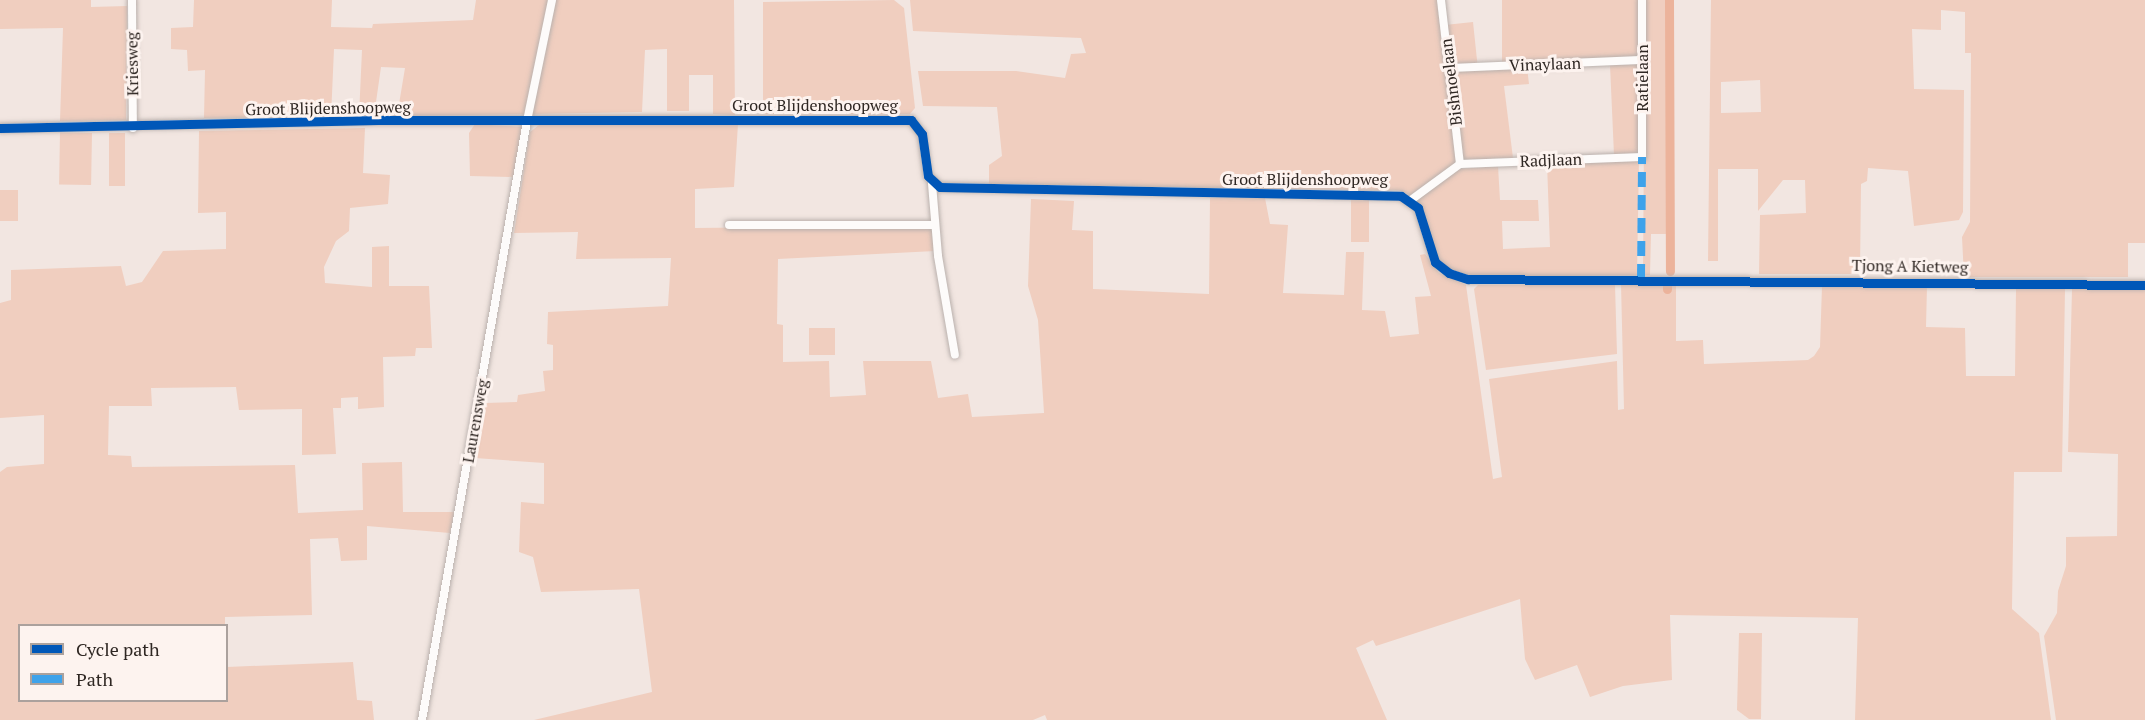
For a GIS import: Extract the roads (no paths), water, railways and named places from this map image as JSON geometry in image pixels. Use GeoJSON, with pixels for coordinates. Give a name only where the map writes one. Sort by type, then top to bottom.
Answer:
{"type":"FeatureCollection","features":[{"type":"Feature","properties":{"kind":"street","name":"Kriesweg"},"geometry":{"type":"LineString","coordinates":[[132,0],[133,128]]}},
{"type":"Feature","properties":{"kind":"street","name":"Laurensweg"},"geometry":{"type":"LineString","coordinates":[[422,720],[527,121],[552,0]]}},
{"type":"Feature","properties":{"kind":"street","name":"Bishnoelaan"},"geometry":{"type":"LineString","coordinates":[[1441,0],[1460,164]]}},
{"type":"Feature","properties":{"kind":"street","name":"Ratielaan"},"geometry":{"type":"LineString","coordinates":[[1642,0],[1642,157]]}},
{"type":"Feature","properties":{"kind":"street","name":"Vinaylaan"},"geometry":{"type":"LineString","coordinates":[[1449,68],[1642,60]]}},
{"type":"Feature","properties":{"kind":"street","name":"Groot Blijdenshoopweg"},"geometry":{"type":"LineString","coordinates":[[0,128],[133,128],[378,120],[911,120],[922,134],[932,184],[1098,193],[1389,194],[1411,200]]}},
{"type":"Feature","properties":{"kind":"street","name":"Radjlaan"},"geometry":{"type":"LineString","coordinates":[[1460,164],[1642,157]]}},
{"type":"Feature","properties":{"kind":"street"},"geometry":{"type":"LineString","coordinates":[[1411,200],[1460,164]]}},
{"type":"Feature","properties":{"kind":"street"},"geometry":{"type":"LineString","coordinates":[[932,184],[934,225],[956,355]]}},
{"type":"Feature","properties":{"kind":"street","name":"Tjong A Kietweg"},"geometry":{"type":"LineString","coordinates":[[1411,200],[1418,208],[1435,262],[1459,277],[1490,281],[1675,279],[2145,285]]}},
{"type":"Feature","properties":{"kind":"street"},"geometry":{"type":"LineString","coordinates":[[729,225],[934,225]]}},
{"type":"Feature","properties":{"kind":"waterway"},"geometry":{"type":"LineString","coordinates":[[1669,0],[1670,271]]}}]}
